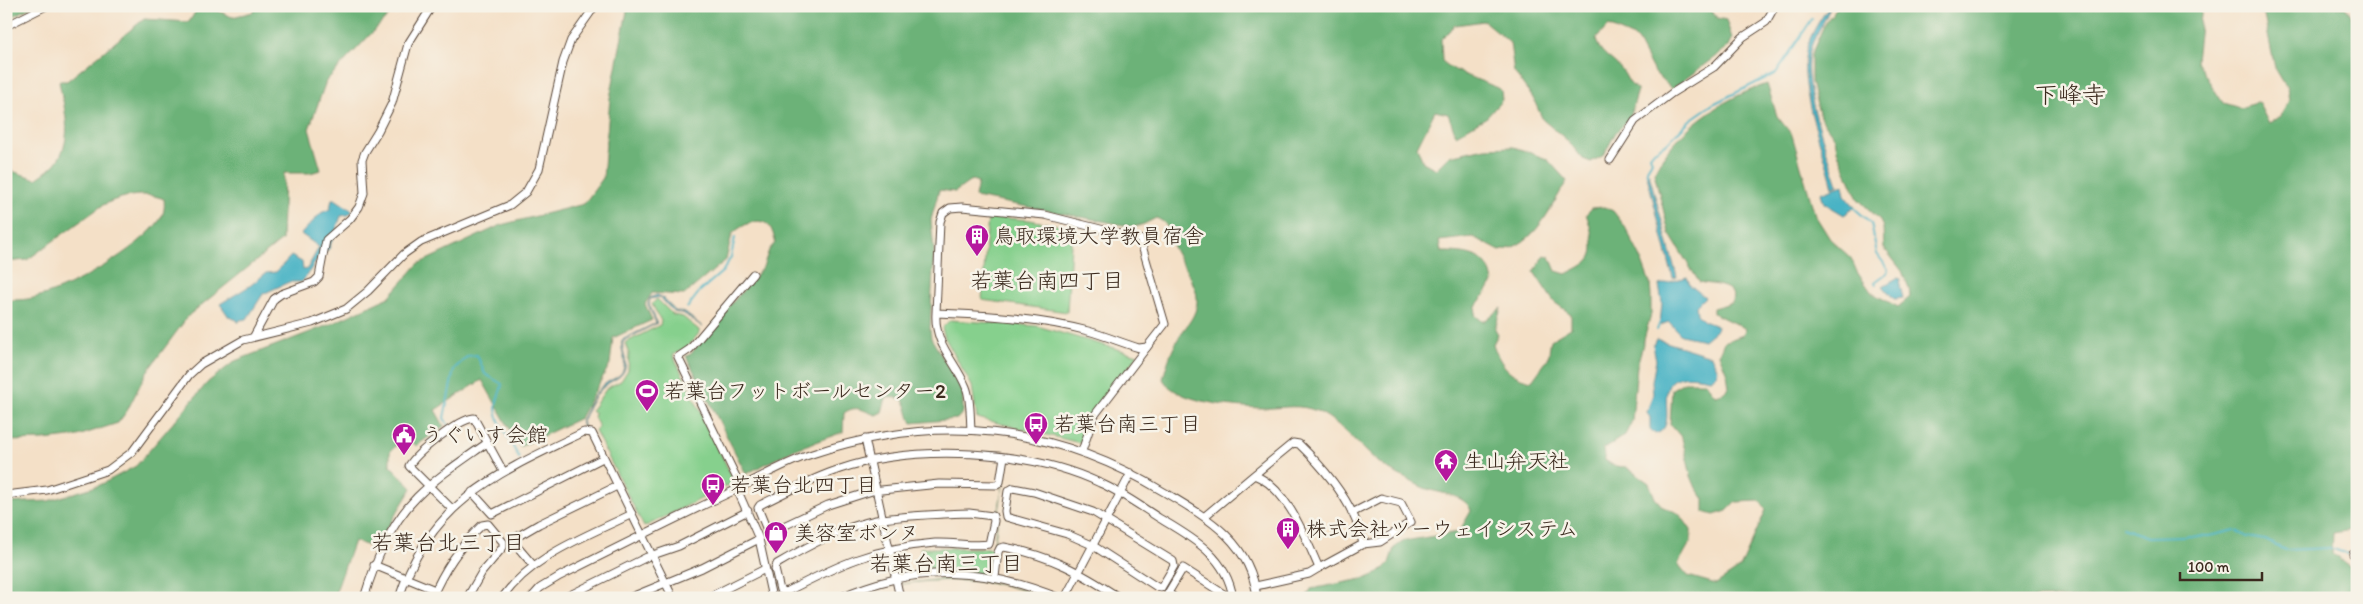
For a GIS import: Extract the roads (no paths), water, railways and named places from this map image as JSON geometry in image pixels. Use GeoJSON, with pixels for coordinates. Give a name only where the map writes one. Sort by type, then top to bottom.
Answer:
{"type":"FeatureCollection","features":[{"type":"Feature","properties":{"kind":"street"},"geometry":{"type":"LineString","coordinates":[[6,26],[46,6]]}},
{"type":"Feature","properties":{"kind":"street"},"geometry":{"type":"LineString","coordinates":[[254,336],[274,299],[280,294],[314,282],[319,277],[326,240],[359,207],[364,194],[362,160],[364,152],[378,131],[392,103],[408,44],[432,6]]}},
{"type":"Feature","properties":{"kind":"street"},"geometry":{"type":"LineString","coordinates":[[6,494],[46,490],[108,470],[132,452],[189,376],[201,364],[254,336],[312,323],[346,309],[368,291],[404,254],[421,242],[510,205],[526,192],[539,169],[562,62],[571,40],[594,6]]}},
{"type":"Feature","properties":{"kind":"street"},"geometry":{"type":"LineString","coordinates":[[1610,160],[1635,121],[1672,93],[1714,67],[1743,37],[1766,22],[1775,6]]}},
{"type":"Feature","properties":{"kind":"street"},"geometry":{"type":"LineString","coordinates":[[971,430],[968,390],[960,372],[939,341],[935,325],[940,222],[943,213],[950,208],[962,207],[1045,215],[1140,239],[1165,324],[1094,416],[1082,451]]}},
{"type":"Feature","properties":{"kind":"street"},"geometry":{"type":"LineString","coordinates":[[753,274],[690,349],[678,357],[739,488],[759,539],[764,569],[772,598]]}},
{"type":"Feature","properties":{"kind":"street"},"geometry":{"type":"LineString","coordinates":[[936,313],[976,314],[1042,321],[1088,331],[1140,348],[1147,347]]}},
{"type":"Feature","properties":{"kind":"street"},"geometry":{"type":"LineString","coordinates":[[452,509],[410,469],[409,464],[439,438],[473,418],[476,420],[503,471]]}},
{"type":"Feature","properties":{"kind":"street"},"geometry":{"type":"LineString","coordinates":[[531,598],[540,588],[560,576],[810,454],[865,439],[902,433],[971,430],[1020,436],[1082,451],[1131,473],[1204,516],[1223,532],[1248,563],[1256,586],[1257,598]]}},
{"type":"Feature","properties":{"kind":"street"},"geometry":{"type":"LineString","coordinates":[[399,598],[412,563],[432,532],[452,509],[472,492],[503,471],[584,432],[592,433],[673,598]]}},
{"type":"Feature","properties":{"kind":"street"},"geometry":{"type":"LineString","coordinates":[[865,439],[900,598]]}},
{"type":"Feature","properties":{"kind":"street"},"geometry":{"type":"LineString","coordinates":[[364,598],[374,565],[398,521],[416,498],[429,486],[487,443]]}},
{"type":"Feature","properties":{"kind":"street"},"geometry":{"type":"LineString","coordinates":[[1204,516],[1293,443],[1299,444],[1324,470],[1352,513],[1363,544]]}},
{"type":"Feature","properties":{"kind":"street"},"geometry":{"type":"LineString","coordinates":[[1004,457],[1000,482],[997,485],[939,484],[877,491],[840,501],[771,532],[767,530],[759,510],[759,506],[802,484],[840,469],[870,461],[949,453],[1004,457],[1045,464],[1073,472],[1100,483],[1196,541],[1211,553],[1223,569],[1232,598]]}},
{"type":"Feature","properties":{"kind":"street"},"geometry":{"type":"LineString","coordinates":[[472,492],[492,514],[603,458]]}},
{"type":"Feature","properties":{"kind":"street"},"geometry":{"type":"LineString","coordinates":[[1065,598],[1131,473]]}},
{"type":"Feature","properties":{"kind":"street"},"geometry":{"type":"LineString","coordinates":[[1254,475],[1274,490],[1286,505],[1304,533],[1319,568]]}},
{"type":"Feature","properties":{"kind":"street"},"geometry":{"type":"LineString","coordinates":[[533,565],[515,544],[515,538],[539,524],[617,486]]}},
{"type":"Feature","properties":{"kind":"street"},"geometry":{"type":"LineString","coordinates":[[1008,490],[1034,492],[1093,512],[1173,561],[1174,566],[1161,588],[1157,587],[1092,545],[1067,534],[1006,517],[1008,490]]}},
{"type":"Feature","properties":{"kind":"street"},"geometry":{"type":"LineString","coordinates":[[1256,586],[1309,574],[1363,544],[1380,542],[1411,522],[1401,503],[1380,498],[1352,513]]}},
{"type":"Feature","properties":{"kind":"street"},"geometry":{"type":"LineString","coordinates":[[564,598],[652,556],[679,546],[748,511]]}},
{"type":"Feature","properties":{"kind":"street"},"geometry":{"type":"LineString","coordinates":[[968,513],[990,515],[994,520],[991,542],[988,544],[936,543],[890,549],[852,560],[786,592],[780,590],[775,569],[778,563],[844,531],[878,520],[918,514],[968,513]]}},
{"type":"Feature","properties":{"kind":"street"},"geometry":{"type":"LineString","coordinates":[[502,598],[512,584],[533,565],[632,514]]}},
{"type":"Feature","properties":{"kind":"street"},"geometry":{"type":"LineString","coordinates":[[432,598],[453,557],[482,525],[488,524],[502,542],[503,547],[482,572],[467,598]]}},
{"type":"Feature","properties":{"kind":"street"},"geometry":{"type":"LineString","coordinates":[[629,598],[702,568],[759,539]]}},
{"type":"Feature","properties":{"kind":"street"},"geometry":{"type":"LineString","coordinates":[[995,577],[998,552],[1002,547],[1055,560],[1079,571],[1120,598]]}},
{"type":"Feature","properties":{"kind":"street"},"geometry":{"type":"LineString","coordinates":[[374,565],[435,590]]}},
{"type":"Feature","properties":{"kind":"street"},"geometry":{"type":"LineString","coordinates":[[1175,598],[1168,593],[1183,568],[1232,598]]}},
{"type":"Feature","properties":{"kind":"street"},"geometry":{"type":"LineString","coordinates":[[707,598],[764,569]]}},
{"type":"Feature","properties":{"kind":"street"},"geometry":{"type":"LineString","coordinates":[[839,598],[856,590],[896,578],[955,573],[995,577],[1016,582],[1059,598]]}},
{"type":"Feature","properties":{"kind":"water"},"geometry":{"type":"Polygon","coordinates":[[[1830,6],[1811,48],[1808,67],[1812,101],[1838,185],[1833,187],[1810,107],[1805,74],[1805,58],[1810,38],[1830,6]]]}},
{"type":"Feature","properties":{"kind":"water"},"geometry":{"type":"Polygon","coordinates":[[[1646,172],[1649,174],[1677,277],[1673,278],[1646,172]]]}},
{"type":"Feature","properties":{"kind":"water"},"geometry":{"type":"Polygon","coordinates":[[[1843,185],[1845,195],[1855,207],[1844,215],[1824,203],[1821,193],[1843,185]]]}},
{"type":"Feature","properties":{"kind":"water"},"geometry":{"type":"Polygon","coordinates":[[[332,199],[353,211],[348,215],[341,216],[329,249],[320,256],[302,282],[289,282],[263,294],[247,319],[240,320],[238,323],[237,320],[229,317],[220,304],[251,285],[266,273],[276,272],[291,256],[302,262],[303,270],[307,269],[319,247],[301,234],[321,213],[330,209],[332,199]]]}},
{"type":"Feature","properties":{"kind":"water"},"geometry":{"type":"Polygon","coordinates":[[[1687,277],[1690,285],[1705,297],[1696,306],[1697,314],[1704,321],[1717,326],[1716,330],[1704,340],[1681,335],[1669,322],[1660,325],[1662,303],[1659,285],[1687,277]]]}},
{"type":"Feature","properties":{"kind":"water"},"geometry":{"type":"Polygon","coordinates":[[[1897,278],[1901,279],[1900,286],[1903,298],[1894,299],[1883,286],[1897,278]]]}},
{"type":"Feature","properties":{"kind":"water"},"geometry":{"type":"Polygon","coordinates":[[[657,295],[663,298],[675,311],[685,313],[703,327],[684,314],[674,312],[660,297],[650,299],[649,304],[657,323],[623,341],[624,371],[620,376],[602,388],[595,397],[582,421],[584,429],[581,421],[594,396],[601,387],[619,376],[623,371],[622,340],[656,323],[648,304],[650,298],[657,295]]]}},
{"type":"Feature","properties":{"kind":"water"},"geometry":{"type":"Polygon","coordinates":[[[1656,339],[1711,356],[1718,370],[1716,375],[1710,379],[1687,376],[1674,380],[1668,387],[1666,398],[1667,420],[1663,429],[1655,434],[1650,429],[1650,418],[1647,412],[1653,394],[1652,382],[1656,360],[1653,345],[1656,339]]]}},
{"type":"Feature","properties":{"kind":"waterway"},"geometry":{"type":"LineString","coordinates":[[1647,175],[1647,169],[1652,161],[1650,156],[1654,151],[1667,143],[1690,120],[1713,104],[1776,73],[1812,19]]}},
{"type":"Feature","properties":{"kind":"waterway"},"geometry":{"type":"LineString","coordinates":[[1853,207],[1871,223],[1877,254],[1888,269],[1887,273],[1875,282],[1876,285]]}},
{"type":"Feature","properties":{"kind":"waterway"},"geometry":{"type":"LineString","coordinates":[[687,308],[700,291],[723,271],[731,257],[735,237]]}},
{"type":"Feature","properties":{"kind":"waterway"},"geometry":{"type":"LineString","coordinates":[[1657,330],[1660,322]]}},
{"type":"Feature","properties":{"kind":"waterway"},"geometry":{"type":"LineString","coordinates":[[449,426],[444,418],[454,369],[468,356],[477,355],[485,374],[502,384],[496,404],[496,412],[519,458]]}},
{"type":"Feature","properties":{"kind":"waterway"},"geometry":{"type":"LineString","coordinates":[[2122,528],[2148,537],[2184,536]]}},
{"type":"Feature","properties":{"kind":"waterway"},"geometry":{"type":"LineString","coordinates":[[2186,535],[2209,536],[2235,530]]}},
{"type":"Feature","properties":{"kind":"waterway"},"geometry":{"type":"LineString","coordinates":[[2237,531],[2247,537],[2264,540],[2285,550],[2331,548],[2347,554]]}},
{"type":"Feature","properties":{"kind":"place","name":"鳥取環境大学教員宿舎"},"geometry":{"type":"Point","coordinates":[977,257]}},
{"type":"Feature","properties":{"kind":"place","name":"若葉台フットボールセンター2"},"geometry":{"type":"Point","coordinates":[647,412]}},
{"type":"Feature","properties":{"kind":"place","name":"若葉台南三丁目"},"geometry":{"type":"Point","coordinates":[1036,445]}},
{"type":"Feature","properties":{"kind":"place","name":"うぐいす会館"},"geometry":{"type":"Point","coordinates":[404,456]}},
{"type":"Feature","properties":{"kind":"place","name":"生山弁天社"},"geometry":{"type":"Point","coordinates":[1446,482]}},
{"type":"Feature","properties":{"kind":"place","name":"若葉台北四丁目"},"geometry":{"type":"Point","coordinates":[713,506]}},
{"type":"Feature","properties":{"kind":"place","name":"株式会社ツーウェイシステム"},"geometry":{"type":"Point","coordinates":[1288,550]}},
{"type":"Feature","properties":{"kind":"place","name":"美容室ボンヌ"},"geometry":{"type":"Point","coordinates":[776,554]}},
{"type":"Feature","properties":{"kind":"district","name":"下峰寺"},"geometry":{"type":"Point","coordinates":[2070,95]}},
{"type":"Feature","properties":{"kind":"district","name":"若葉台南四丁目"},"geometry":{"type":"Point","coordinates":[1047,280]}},
{"type":"Feature","properties":{"kind":"district","name":"若葉台北三丁目"},"geometry":{"type":"Point","coordinates":[448,542]}},
{"type":"Feature","properties":{"kind":"district","name":"若葉台南三丁目"},"geometry":{"type":"Point","coordinates":[946,563]}}]}
